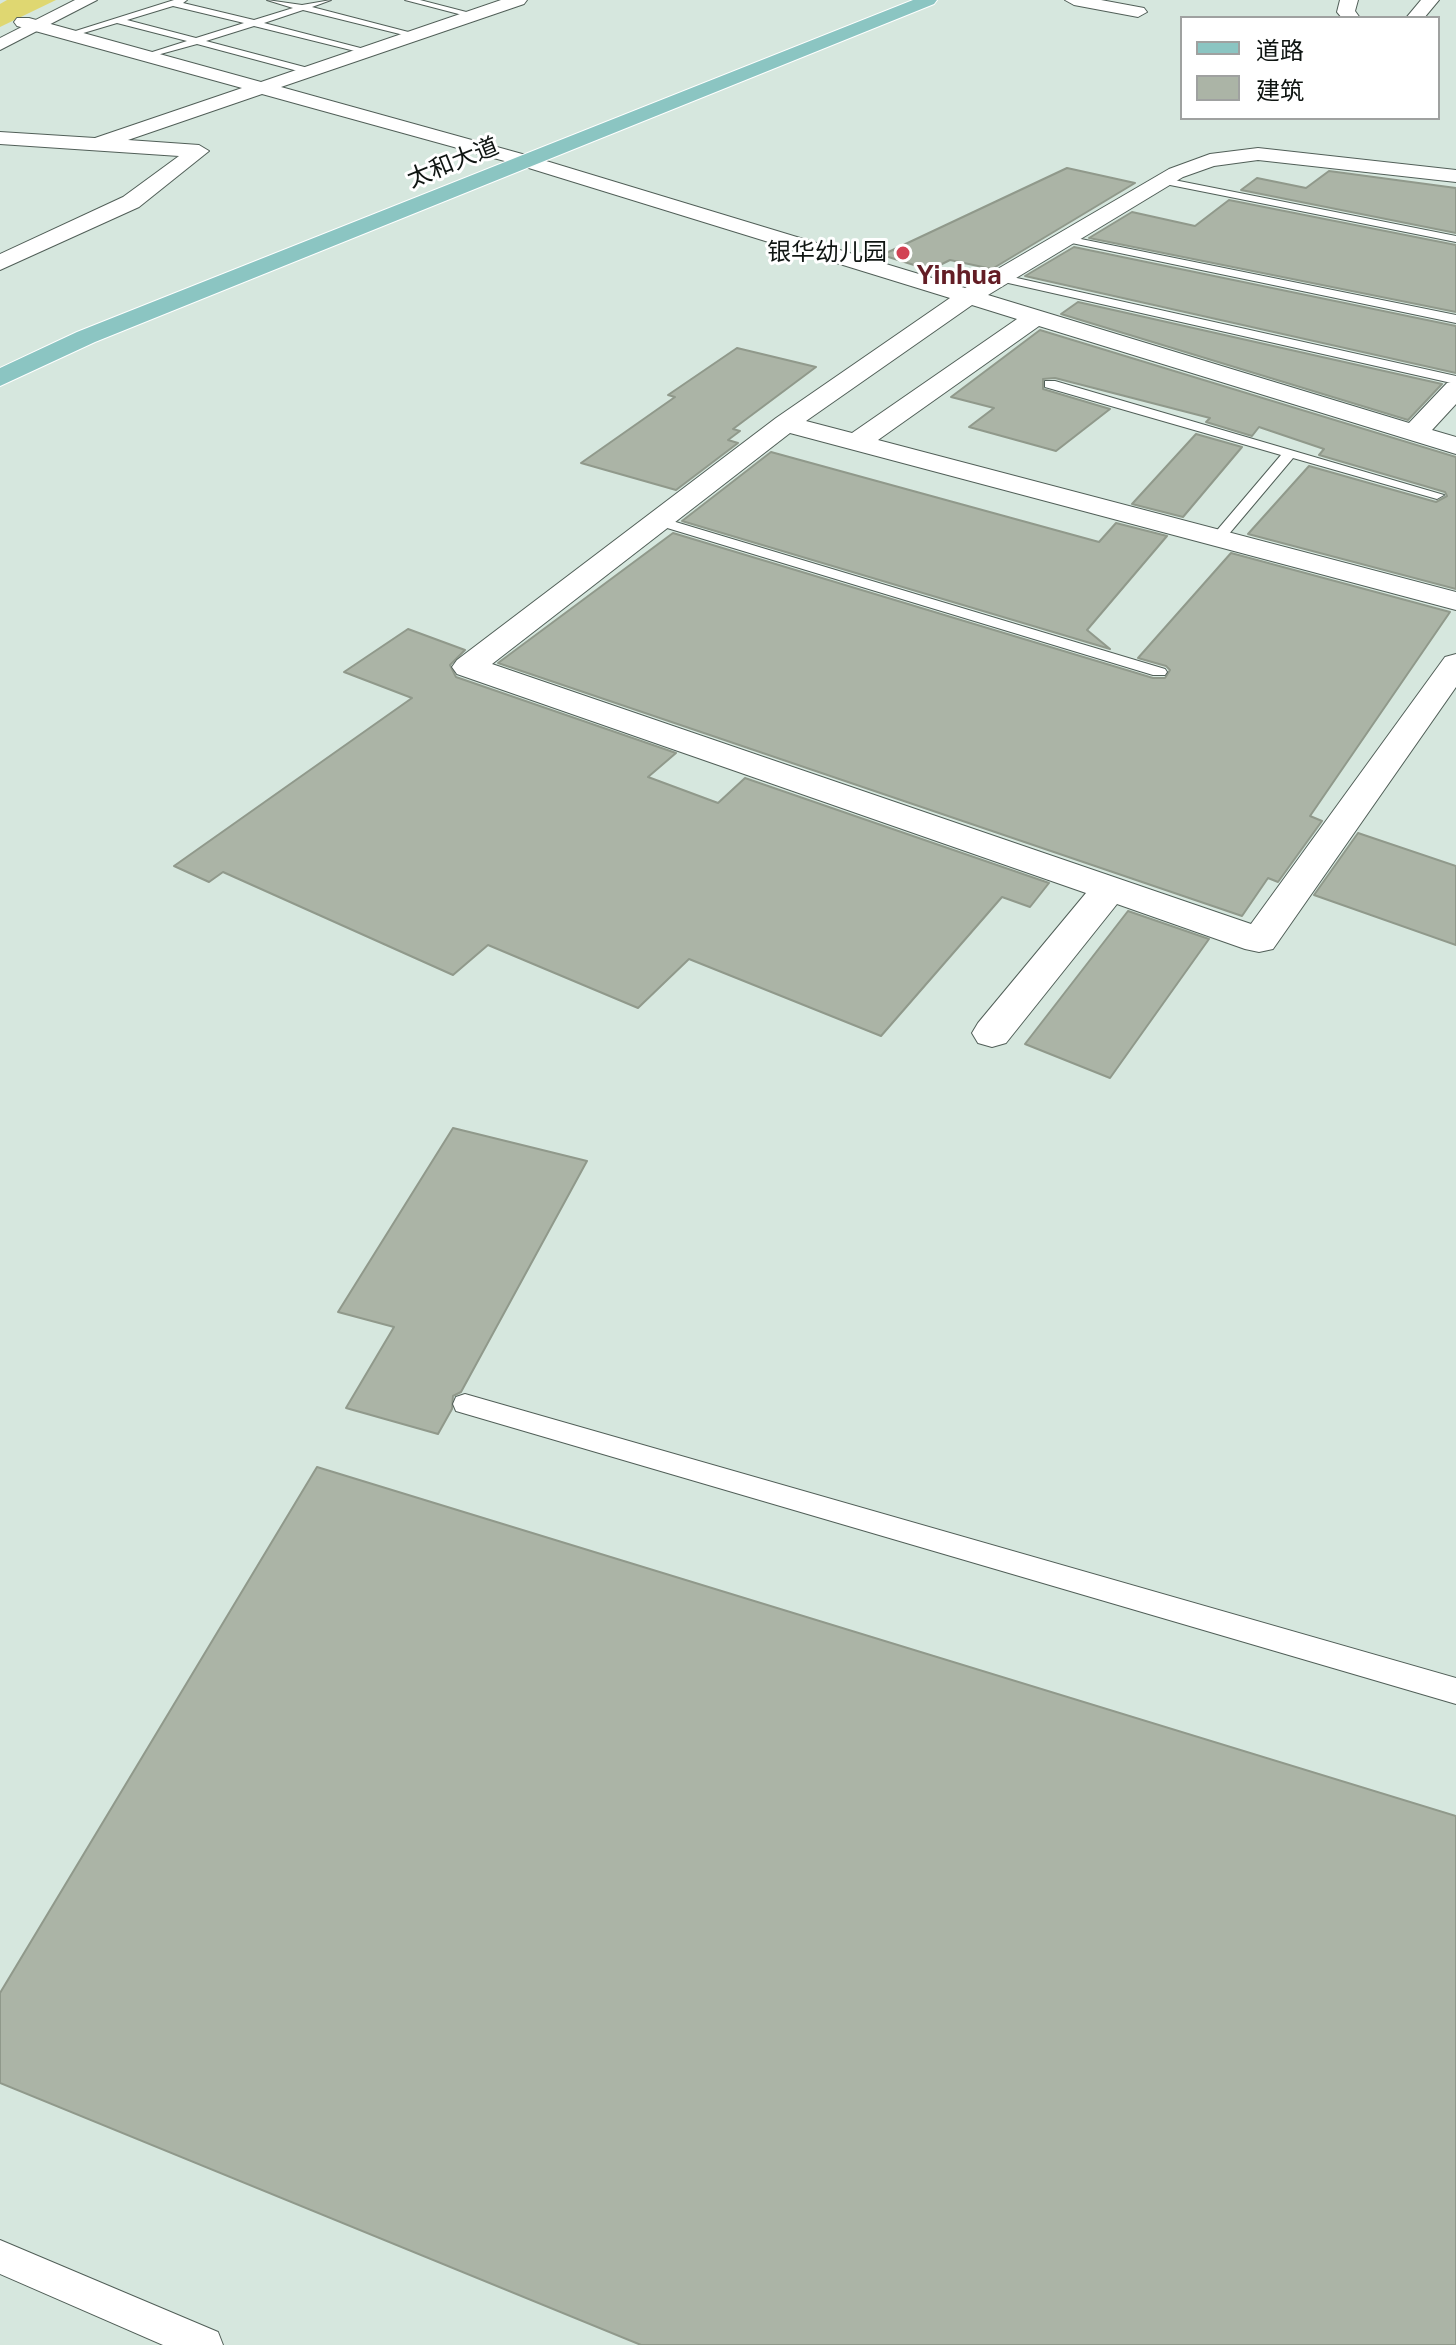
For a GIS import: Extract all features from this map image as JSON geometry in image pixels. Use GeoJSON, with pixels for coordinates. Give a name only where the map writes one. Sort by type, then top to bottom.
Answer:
{"type":"FeatureCollection","features":[{"type":"Feature","properties":{"kind":"main road","name":"太和大道"},"geometry":{"type":"LineString","coordinates":[[0,378],[86,337],[909,0]]}},
{"type":"Feature","properties":{"kind":"main road","name":"太和大道"},"geometry":{"type":"LineString","coordinates":[[0,363],[93,323],[928,0]]}},
{"type":"Feature","properties":{"kind":"street"},"geometry":{"type":"LineString","coordinates":[[0,45],[71,0]]}},
{"type":"Feature","properties":{"kind":"street"},"geometry":{"type":"LineString","coordinates":[[0,35],[88,0]]}},
{"type":"Feature","properties":{"kind":"street"},"geometry":{"type":"LineString","coordinates":[[98,144],[518,0]]}},
{"type":"Feature","properties":{"kind":"street"},"geometry":{"type":"LineString","coordinates":[[1074,0],[1138,12]]}},
{"type":"Feature","properties":{"kind":"street"},"geometry":{"type":"LineString","coordinates":[[1417,16],[1430,0]]}},
{"type":"Feature","properties":{"kind":"street"},"geometry":{"type":"LineString","coordinates":[[29,24],[519,159],[1456,446]]}},
{"type":"Feature","properties":{"kind":"street"},"geometry":{"type":"LineString","coordinates":[[0,138],[199,151],[131,202],[0,263]]}},
{"type":"Feature","properties":{"kind":"street"},"geometry":{"type":"LineString","coordinates":[[1456,176],[1258,154],[1210,160],[1164,181],[969,296],[785,424],[468,667],[1259,940],[1456,664]]}},
{"type":"Feature","properties":{"kind":"street"},"geometry":{"type":"LineString","coordinates":[[856,443],[1036,317]]}},
{"type":"Feature","properties":{"kind":"street"},"geometry":{"type":"LineString","coordinates":[[1413,434],[1456,389]]}},
{"type":"Feature","properties":{"kind":"street"},"geometry":{"type":"LineString","coordinates":[[785,424],[1456,601]]}},
{"type":"Feature","properties":{"kind":"street"},"geometry":{"type":"LineString","coordinates":[[992,1033],[1109,889]]}},
{"type":"Feature","properties":{"kind":"lane"},"geometry":{"type":"LineString","coordinates":[[271,0],[416,35]]}},
{"type":"Feature","properties":{"kind":"lane"},"geometry":{"type":"LineString","coordinates":[[149,56],[327,0]]}},
{"type":"Feature","properties":{"kind":"lane"},"geometry":{"type":"LineString","coordinates":[[409,0],[474,15]]}},
{"type":"Feature","properties":{"kind":"lane"},"geometry":{"type":"LineString","coordinates":[[70,34],[178,2],[367,51]]}},
{"type":"Feature","properties":{"kind":"lane"},"geometry":{"type":"LineString","coordinates":[[118,20],[309,71]]}},
{"type":"Feature","properties":{"kind":"lane"},"geometry":{"type":"LineString","coordinates":[[1164,181],[1456,239]]}},
{"type":"Feature","properties":{"kind":"lane"},"geometry":{"type":"LineString","coordinates":[[1066,239],[1456,319]]}},
{"type":"Feature","properties":{"kind":"lane"},"geometry":{"type":"LineString","coordinates":[[999,278],[1456,380]]}},
{"type":"Feature","properties":{"kind":"lane"},"geometry":{"type":"LineString","coordinates":[[1050,384],[1437,495]]}},
{"type":"Feature","properties":{"kind":"lane"},"geometry":{"type":"LineString","coordinates":[[1218,538],[1290,453]]}},
{"type":"Feature","properties":{"kind":"lane"},"geometry":{"type":"LineString","coordinates":[[659,521],[1159,672]]}},
{"type":"Feature","properties":{"kind":"lane"},"geometry":{"type":"LineString","coordinates":[[465,1404],[1456,1691]]}},
{"type":"Feature","properties":{"kind":"lane"},"geometry":{"type":"LineString","coordinates":[[0,2257],[205,2345]]}},
{"type":"Feature","properties":{"kind":"shaded area"},"geometry":{"type":"Polygon","coordinates":[[[7,0],[56,0],[0,27],[0,4],[7,0]]]}},
{"type":"Feature","properties":{"kind":"building"},"geometry":{"type":"Polygon","coordinates":[[[1067,168],[1135,183],[992,269],[950,260],[930,270],[882,255],[1067,168]]]}},
{"type":"Feature","properties":{"kind":"building"},"geometry":{"type":"Polygon","coordinates":[[[1329,171],[1456,188],[1456,233],[1241,190],[1257,178],[1306,188],[1329,171]]]}},
{"type":"Feature","properties":{"kind":"building"},"geometry":{"type":"Polygon","coordinates":[[[1229,200],[1456,245],[1456,312],[1089,238],[1132,212],[1195,226],[1229,200]]]}},
{"type":"Feature","properties":{"kind":"building"},"geometry":{"type":"Polygon","coordinates":[[[1074,247],[1456,326],[1456,373],[1025,276],[1074,247]]]}},
{"type":"Feature","properties":{"kind":"building"},"geometry":{"type":"Polygon","coordinates":[[[1078,302],[1442,384],[1408,420],[1061,314],[1078,302]]]}},
{"type":"Feature","properties":{"kind":"building"},"geometry":{"type":"Polygon","coordinates":[[[1040,330],[1456,457],[1456,589],[1248,534],[1309,466],[1436,502],[1447,496],[1445,492],[1319,455],[1324,449],[1259,427],[1252,436],[1206,422],[1210,418],[1055,378],[1043,379],[1043,389],[1110,409],[1056,451],[969,427],[994,408],[951,397],[1040,330]]]}},
{"type":"Feature","properties":{"kind":"building"},"geometry":{"type":"Polygon","coordinates":[[[737,348],[816,367],[733,429],[740,431],[728,440],[738,443],[676,490],[581,463],[675,397],[668,395],[737,348]]]}},
{"type":"Feature","properties":{"kind":"building"},"geometry":{"type":"Polygon","coordinates":[[[1196,434],[1242,447],[1183,517],[1132,504],[1196,434]]]}},
{"type":"Feature","properties":{"kind":"building"},"geometry":{"type":"Polygon","coordinates":[[[771,452],[1099,542],[1116,523],[1167,536],[1087,630],[1110,649],[682,521],[771,452]]]}},
{"type":"Feature","properties":{"kind":"building"},"geometry":{"type":"Polygon","coordinates":[[[673,533],[1153,678],[1165,678],[1170,670],[1138,658],[1231,553],[1450,612],[1310,816],[1322,821],[1278,882],[1268,878],[1242,916],[498,663],[673,533]]]}},
{"type":"Feature","properties":{"kind":"building"},"geometry":{"type":"Polygon","coordinates":[[[408,629],[465,650],[450,665],[456,677],[676,753],[648,777],[718,803],[745,778],[1049,883],[1030,907],[1002,897],[881,1036],[689,959],[638,1008],[488,945],[453,975],[223,872],[209,882],[174,866],[412,698],[344,672],[408,629]]]}},
{"type":"Feature","properties":{"kind":"building"},"geometry":{"type":"Polygon","coordinates":[[[1358,833],[1456,866],[1456,945],[1314,895],[1358,833]]]}},
{"type":"Feature","properties":{"kind":"building"},"geometry":{"type":"Polygon","coordinates":[[[1128,911],[1209,939],[1110,1078],[1025,1044],[1128,911]]]}},
{"type":"Feature","properties":{"kind":"building"},"geometry":{"type":"Polygon","coordinates":[[[453,1128],[587,1161],[461,1392],[453,1396],[452,1409],[438,1434],[346,1408],[394,1327],[338,1312],[453,1128]]]}},
{"type":"Feature","properties":{"kind":"building"},"geometry":{"type":"Polygon","coordinates":[[[317,1467],[1456,1816],[1456,2345],[641,2345],[0,2083],[0,1993],[317,1467]]]}},
{"type":"Feature","properties":{"kind":"place","name":"银华幼儿园"},"geometry":{"type":"Point","coordinates":[903,253]}},
{"type":"Feature","properties":{"kind":"district","name":"Yinhua"},"geometry":{"type":"Point","coordinates":[959,276]}}]}
